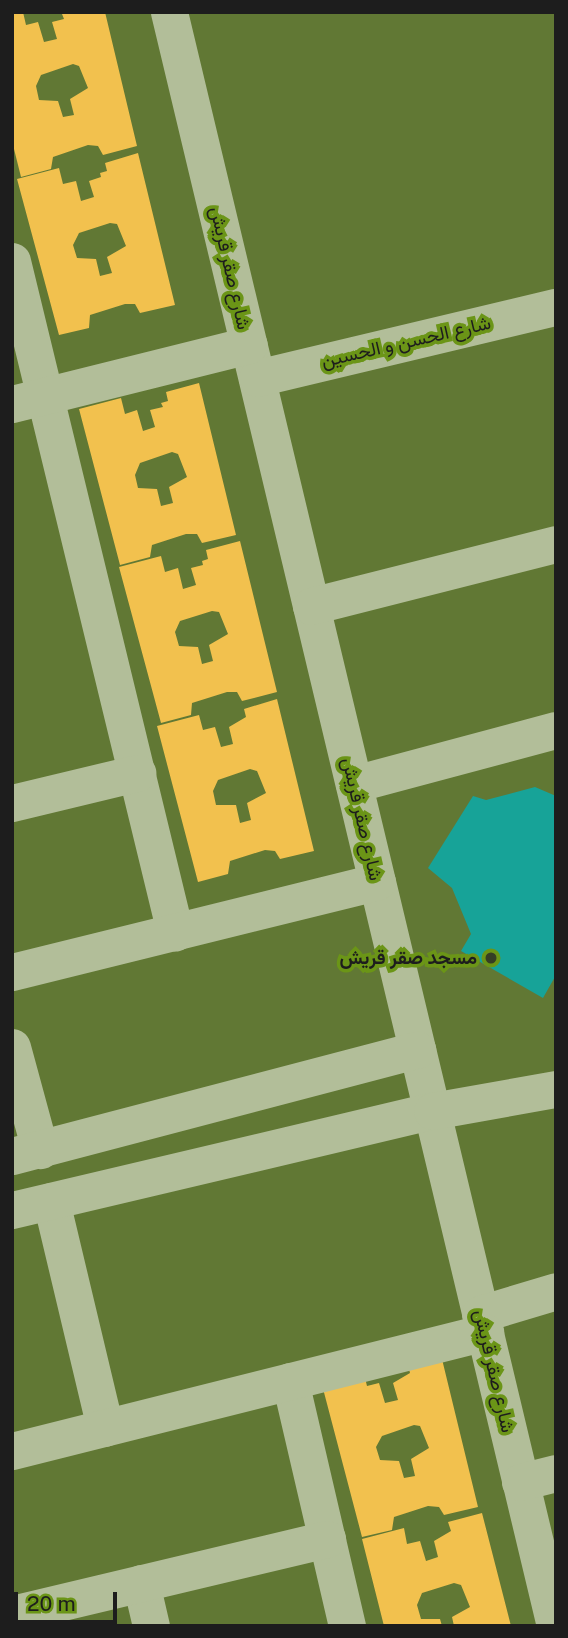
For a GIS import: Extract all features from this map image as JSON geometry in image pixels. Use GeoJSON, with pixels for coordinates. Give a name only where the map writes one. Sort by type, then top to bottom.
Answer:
{"type":"FeatureCollection","features":[{"type":"Feature","properties":{"kind":"street","name":"شارع صقر قريش"},"geometry":{"type":"LineString","coordinates":[[169,12],[555,1626]]}},
{"type":"Feature","properties":{"kind":"street"},"geometry":{"type":"LineString","coordinates":[[12,261],[29,400],[137,773],[175,932]]}},
{"type":"Feature","properties":{"kind":"street","name":"شارع الحسن و الحسين"},"geometry":{"type":"LineString","coordinates":[[29,400],[556,307]]}},
{"type":"Feature","properties":{"kind":"street"},"geometry":{"type":"LineString","coordinates":[[312,606],[556,544]]}},
{"type":"Feature","properties":{"kind":"street"},"geometry":{"type":"LineString","coordinates":[[354,784],[556,730]]}},
{"type":"Feature","properties":{"kind":"street"},"geometry":{"type":"LineString","coordinates":[[12,803],[137,773]]}},
{"type":"Feature","properties":{"kind":"street"},"geometry":{"type":"LineString","coordinates":[[12,972],[377,882]]}},
{"type":"Feature","properties":{"kind":"street"},"geometry":{"type":"LineString","coordinates":[[12,1047],[26,1153],[417,1050]]}},
{"type":"Feature","properties":{"kind":"street"},"geometry":{"type":"LineString","coordinates":[[12,1210],[432,1111],[556,1089]]}},
{"type":"Feature","properties":{"kind":"street"},"geometry":{"type":"LineString","coordinates":[[51,1200],[105,1428]]}},
{"type":"Feature","properties":{"kind":"street"},"geometry":{"type":"LineString","coordinates":[[12,1451],[290,1381],[483,1323],[556,1291]]}},
{"type":"Feature","properties":{"kind":"street"},"geometry":{"type":"LineString","coordinates":[[290,1381],[347,1626]]}},
{"type":"Feature","properties":{"kind":"street"},"geometry":{"type":"LineString","coordinates":[[520,1482],[556,1473]]}},
{"type":"Feature","properties":{"kind":"street"},"geometry":{"type":"LineString","coordinates":[[12,1614],[327,1539]]}},
{"type":"Feature","properties":{"kind":"street"},"geometry":{"type":"LineString","coordinates":[[141,1583],[151,1626]]}},
{"type":"Feature","properties":{"kind":"building: سكن"},"geometry":{"type":"Polygon","coordinates":[[[12,12],[23,12],[26,25],[38,22],[44,42],[57,39],[52,22],[64,19],[62,14],[105,12],[137,146],[103,155],[98,146],[88,145],[53,157],[51,169],[21,177],[12,141],[12,12]],[[73,64],[41,75],[36,86],[39,100],[58,101],[63,117],[74,115],[70,99],[88,88],[79,66],[73,64]]]}},
{"type":"Feature","properties":{"kind":"building: سكن"},"geometry":{"type":"Polygon","coordinates":[[[138,153],[175,305],[140,313],[135,304],[125,304],[90,315],[89,328],[59,335],[17,179],[59,168],[63,184],[76,181],[81,201],[94,197],[89,181],[101,177],[100,173],[107,171],[105,163],[138,153]],[[110,223],[79,233],[73,245],[77,258],[96,259],[100,276],[112,273],[107,257],[126,246],[117,224],[110,223]]]}},
{"type":"Feature","properties":{"kind":"building: سكن"},"geometry":{"type":"Polygon","coordinates":[[[199,383],[236,535],[202,543],[197,534],[186,534],[152,545],[150,557],[120,565],[79,409],[121,398],[125,414],[137,410],[143,431],[155,427],[150,410],[163,407],[161,403],[168,401],[166,392],[199,383]],[[172,452],[140,463],[135,475],[138,488],[157,489],[161,506],[173,503],[169,487],[187,477],[178,454],[172,452]]]}},
{"type":"Feature","properties":{"kind":"building: سكن"},"geometry":{"type":"Polygon","coordinates":[[[240,541],[277,692],[242,701],[237,692],[227,692],[192,703],[191,715],[161,723],[119,567],[161,556],[165,572],[178,568],[183,589],[196,585],[191,568],[203,565],[202,561],[208,559],[206,550],[240,541]],[[212,611],[180,621],[175,632],[179,646],[198,647],[202,664],[213,661],[209,645],[228,634],[219,612],[212,611]]]}},
{"type":"Feature","properties":{"kind":"building: سكن"},"geometry":{"type":"Polygon","coordinates":[[[277,699],[314,851],[280,859],[275,851],[265,850],[230,861],[228,874],[198,882],[157,726],[199,715],[203,730],[215,727],[221,747],[233,744],[229,727],[246,717],[244,709],[277,699]],[[250,769],[218,780],[213,791],[216,805],[236,805],[240,823],[251,820],[247,803],[266,793],[257,771],[250,769]]]}},
{"type":"Feature","properties":{"kind":"building: سكن"},"geometry":{"type":"Polygon","coordinates":[[[441,1355],[478,1507],[444,1515],[439,1507],[428,1506],[394,1517],[392,1530],[362,1537],[321,1381],[363,1370],[367,1386],[379,1383],[385,1403],[398,1400],[393,1383],[410,1373],[408,1365],[441,1355]],[[414,1425],[382,1436],[376,1447],[380,1460],[399,1461],[404,1478],[415,1476],[411,1459],[429,1448],[420,1426],[414,1425]]]}},
{"type":"Feature","properties":{"kind":"building: سكن"},"geometry":{"type":"Polygon","coordinates":[[[482,1513],[511,1626],[454,1626],[452,1617],[470,1607],[461,1585],[454,1583],[422,1593],[417,1605],[421,1619],[440,1619],[442,1626],[384,1626],[362,1539],[404,1528],[407,1544],[420,1541],[426,1561],[438,1557],[434,1541],[451,1531],[448,1522],[482,1513]]]}},
{"type":"Feature","properties":{"kind":"building: مرافق عامة"},"geometry":{"type":"Polygon","coordinates":[[[535,787],[556,796],[556,975],[543,998],[461,951],[471,934],[452,888],[428,868],[473,796],[486,800],[535,787]]]}},
{"type":"Feature","properties":{"kind":"place","name":"مسجد صقر قريش"},"geometry":{"type":"Point","coordinates":[491,958]}}]}
